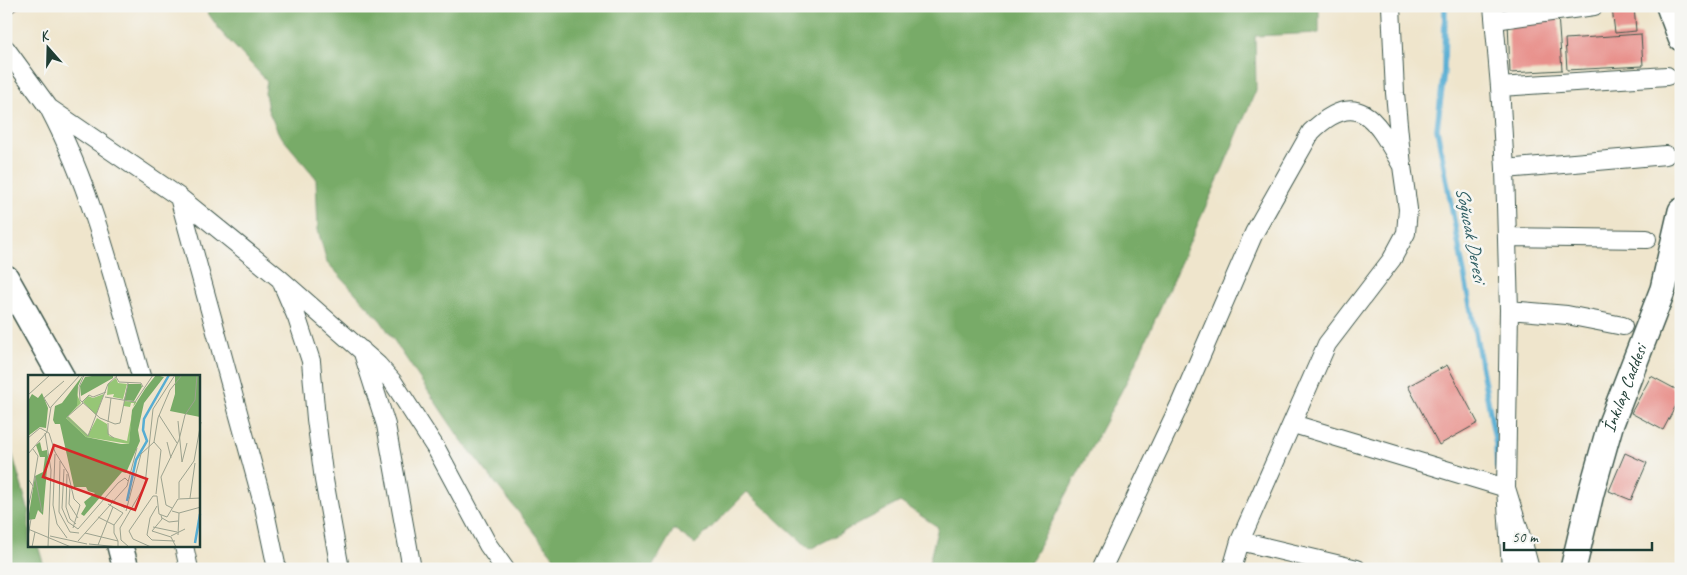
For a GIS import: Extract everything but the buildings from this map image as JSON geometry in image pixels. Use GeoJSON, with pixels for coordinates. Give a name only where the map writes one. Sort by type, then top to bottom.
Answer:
{"type":"FeatureCollection","features":[{"type":"Feature","properties":{"kind":"street"},"geometry":{"type":"LineString","coordinates":[[1232,569],[1240,541],[1327,344],[1392,259],[1406,233],[1408,209],[1395,93],[1392,6]]}},
{"type":"Feature","properties":{"kind":"street"},"geometry":{"type":"LineString","coordinates":[[1511,569],[1506,488],[1509,310],[1505,169],[1494,13],[1594,6]]}},
{"type":"Feature","properties":{"kind":"street"},"geometry":{"type":"LineString","coordinates":[[1669,6],[1681,38]]}},
{"type":"Feature","properties":{"kind":"street"},"geometry":{"type":"LineString","coordinates":[[6,49],[49,108],[67,141],[93,208],[141,375]]}},
{"type":"Feature","properties":{"kind":"street"},"geometry":{"type":"LineString","coordinates":[[1500,86],[1667,76]]}},
{"type":"Feature","properties":{"kind":"street"},"geometry":{"type":"LineString","coordinates":[[49,108],[179,198],[279,278],[378,365],[393,382],[411,408],[437,450],[488,545],[505,569]]}},
{"type":"Feature","properties":{"kind":"street"},"geometry":{"type":"LineString","coordinates":[[1102,569],[1180,404],[1254,233],[1311,132],[1335,113],[1349,110],[1362,113],[1371,117],[1379,127],[1402,166]]}},
{"type":"Feature","properties":{"kind":"street"},"geometry":{"type":"LineString","coordinates":[[1505,169],[1666,155]]}},
{"type":"Feature","properties":{"kind":"street"},"geometry":{"type":"LineString","coordinates":[[179,198],[264,507],[277,569]]}},
{"type":"Feature","properties":{"kind":"street","name":"İnkılap Caddesi"},"geometry":{"type":"LineString","coordinates":[[1573,569],[1591,493],[1610,426],[1663,289],[1681,211]]}},
{"type":"Feature","properties":{"kind":"street"},"geometry":{"type":"LineString","coordinates":[[1507,237],[1647,239]]}},
{"type":"Feature","properties":{"kind":"street"},"geometry":{"type":"LineString","coordinates":[[6,278],[60,375]]}},
{"type":"Feature","properties":{"kind":"street"},"geometry":{"type":"LineString","coordinates":[[279,278],[300,325],[311,361],[322,472],[340,569]]}},
{"type":"Feature","properties":{"kind":"street"},"geometry":{"type":"LineString","coordinates":[[1509,310],[1567,315],[1623,326]]}},
{"type":"Feature","properties":{"kind":"street"},"geometry":{"type":"LineString","coordinates":[[361,349],[386,425],[412,569]]}},
{"type":"Feature","properties":{"kind":"street"},"geometry":{"type":"LineString","coordinates":[[1293,424],[1506,488]]}},
{"type":"Feature","properties":{"kind":"street"},"geometry":{"type":"LineString","coordinates":[[1506,488],[1524,543],[1530,569]]}},
{"type":"Feature","properties":{"kind":"street"},"geometry":{"type":"LineString","coordinates":[[1240,541],[1357,569]]}},
{"type":"Feature","properties":{"kind":"street"},"geometry":{"type":"LineString","coordinates":[[488,545],[492,569]]}},
{"type":"Feature","properties":{"kind":"street"},"geometry":{"type":"LineString","coordinates":[[121,548],[126,569]]}},
{"type":"Feature","properties":{"kind":"street"},"geometry":{"type":"LineString","coordinates":[[184,548],[188,569]]}},
{"type":"Feature","properties":{"kind":"green space"},"geometry":{"type":"Polygon","coordinates":[[[203,6],[1319,6],[1319,33],[1255,36],[1256,90],[1223,168],[1131,373],[1027,569],[923,569],[929,563],[938,527],[900,502],[810,549],[747,492],[695,544],[674,529],[651,569],[589,569],[558,562],[459,437],[381,321],[327,262],[318,230],[316,178],[279,134],[268,110],[265,93],[267,81],[222,33],[203,6]]]}},
{"type":"Feature","properties":{"kind":"green space"},"geometry":{"type":"Polygon","coordinates":[[[6,432],[28,509],[28,548],[39,548],[45,569],[6,569],[6,432]]]}},
{"type":"Feature","properties":{"kind":"waterway","name":"Soğucak Deresi"},"geometry":{"type":"LineString","coordinates":[[1445,6],[1444,71],[1437,129],[1496,444],[1497,467]]}}]}
